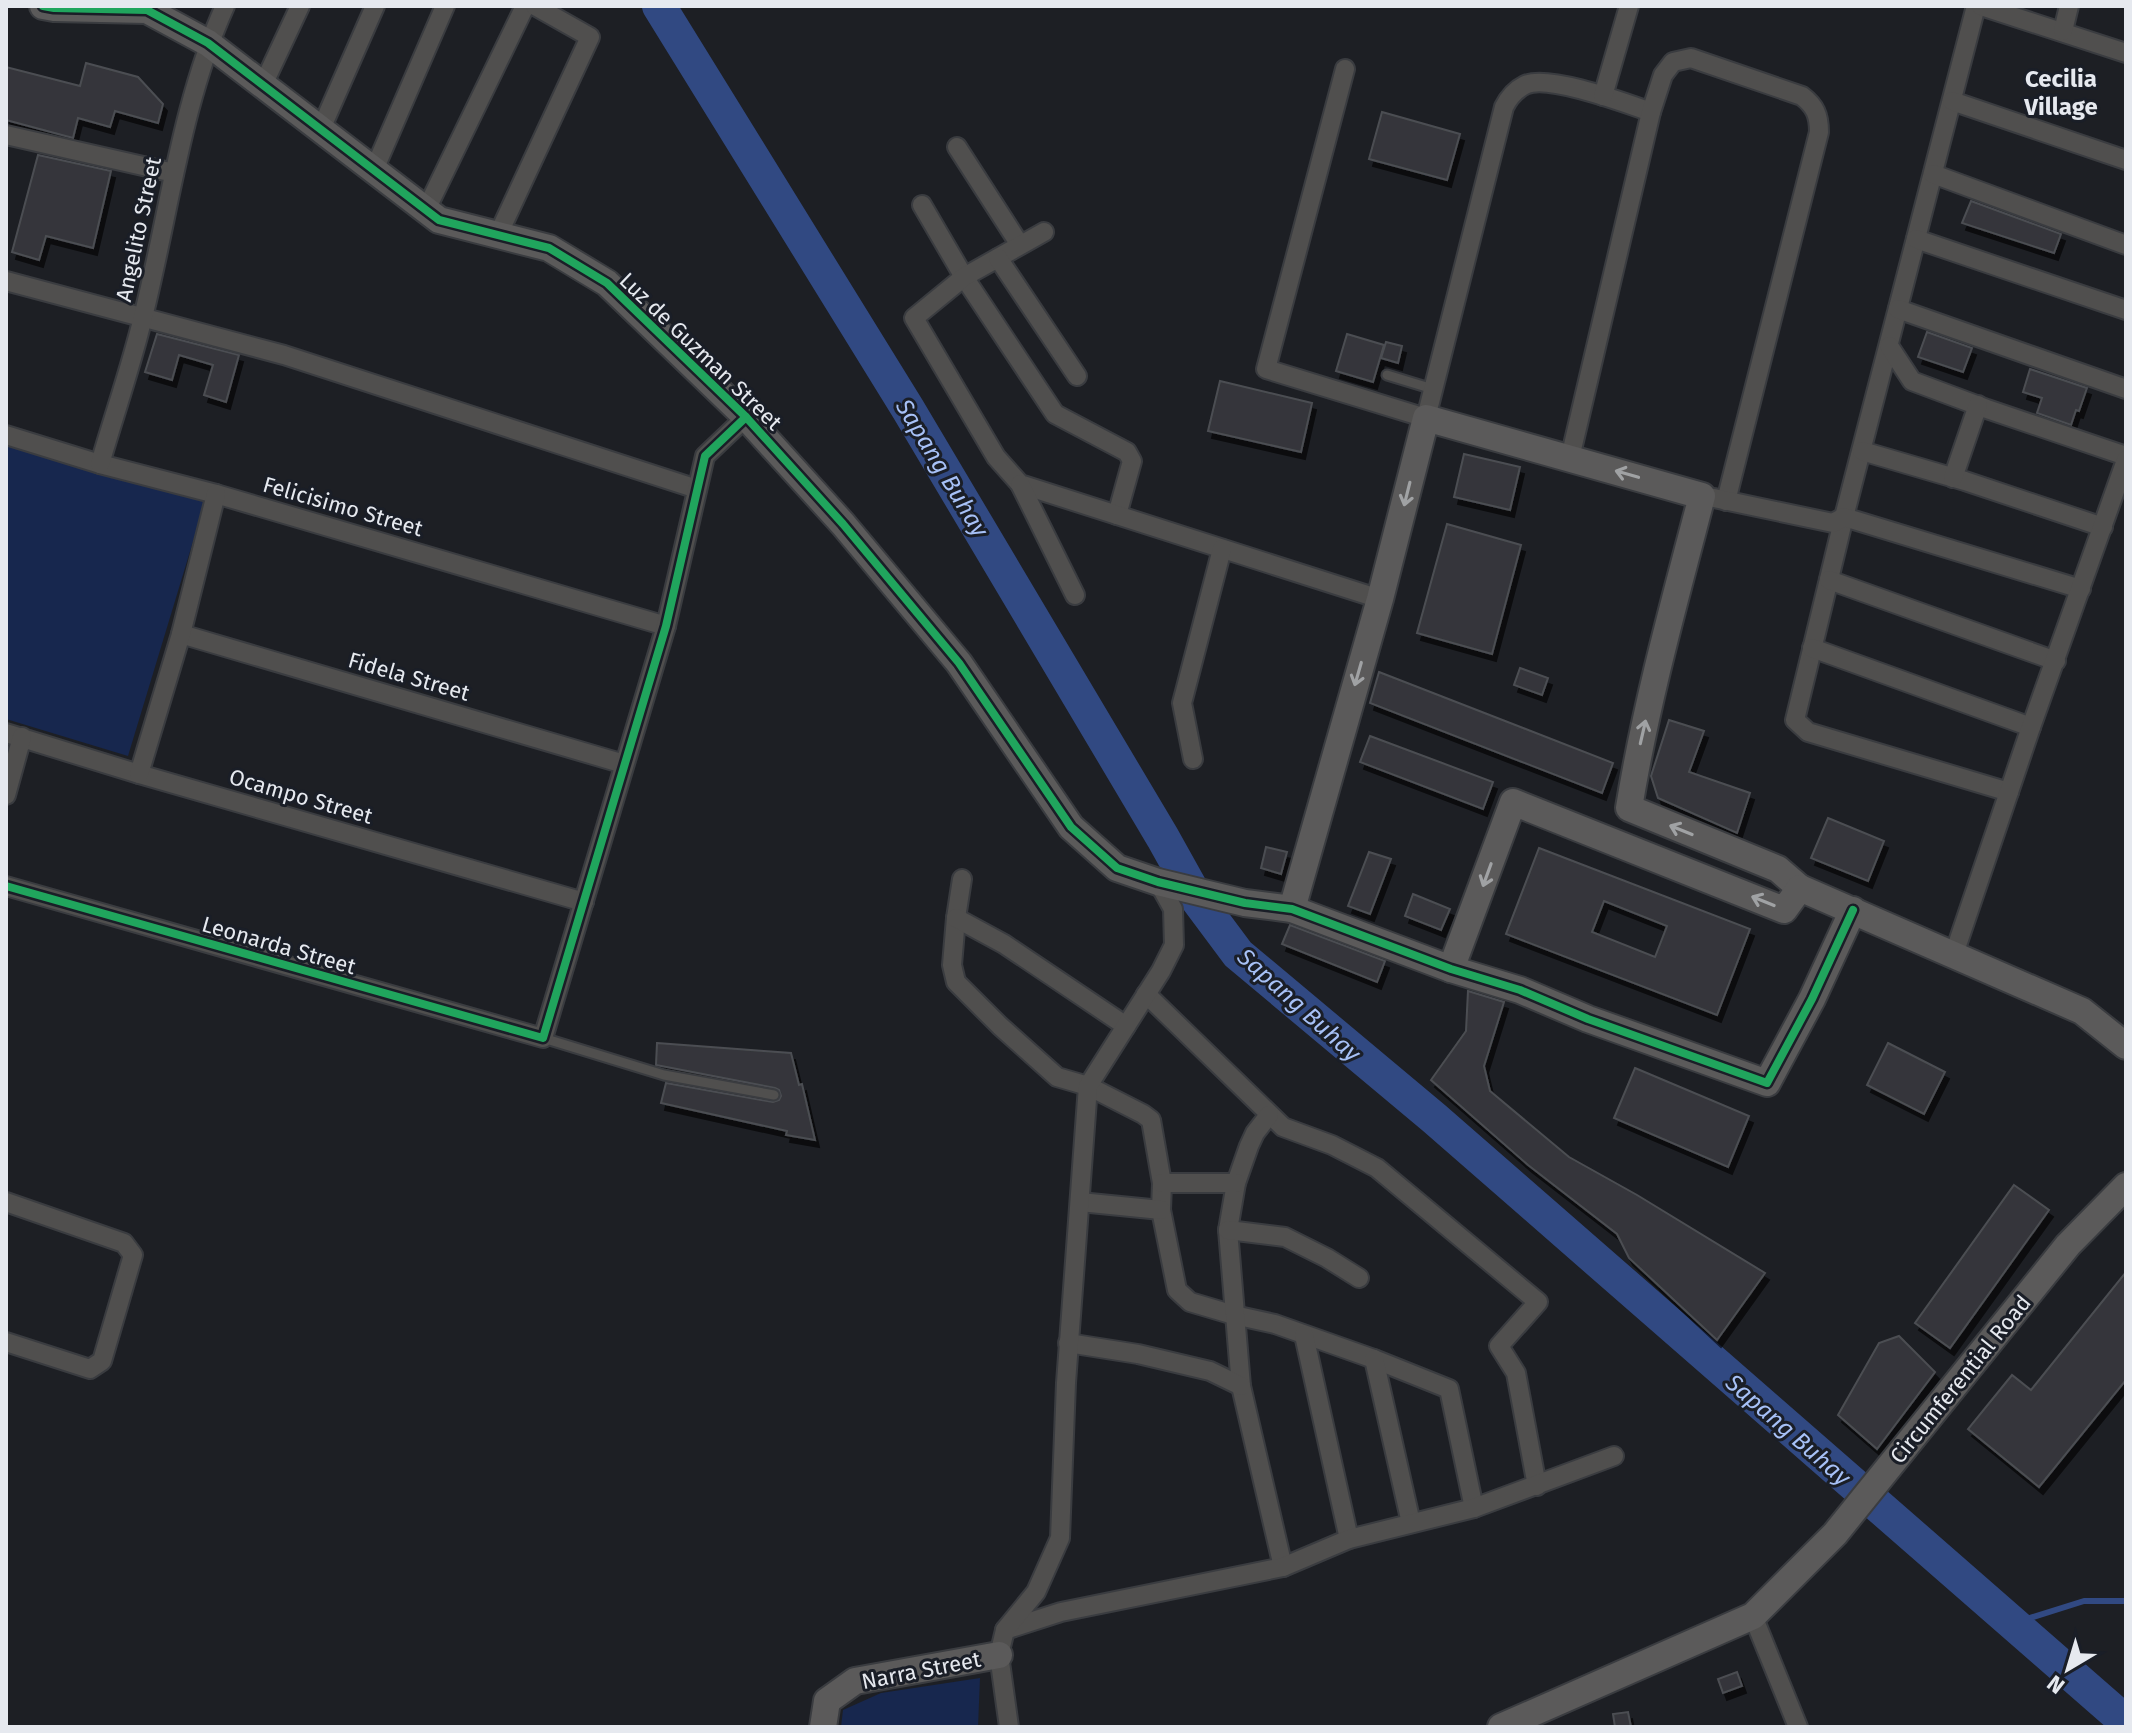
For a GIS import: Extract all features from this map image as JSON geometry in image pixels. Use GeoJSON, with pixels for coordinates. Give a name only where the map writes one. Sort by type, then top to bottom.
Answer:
{"type":"FeatureCollection","features":[{"type":"Feature","properties":{"kind":"street","name":"Luz de Guzman Street"},"geometry":{"type":"LineString","coordinates":[[43,6],[147,10],[208,43],[439,220],[549,248],[607,283],[746,417],[843,524],[959,663],[1071,827],[1117,868],[1166,884]]}},
{"type":"Feature","properties":{"kind":"street","name":"Angelito Street"},"geometry":{"type":"LineString","coordinates":[[100,464],[143,318],[174,173],[208,43],[225,6]]}},
{"type":"Feature","properties":{"kind":"street"},"geometry":{"type":"LineString","coordinates":[[263,85],[300,6]]}},
{"type":"Feature","properties":{"kind":"street"},"geometry":{"type":"LineString","coordinates":[[321,129],[375,6]]}},
{"type":"Feature","properties":{"kind":"street"},"geometry":{"type":"LineString","coordinates":[[374,170],[445,6]]}},
{"type":"Feature","properties":{"kind":"street"},"geometry":{"type":"LineString","coordinates":[[426,210],[525,6]]}},
{"type":"Feature","properties":{"kind":"street"},"geometry":{"type":"LineString","coordinates":[[498,235],[590,37],[535,6]]}},
{"type":"Feature","properties":{"kind":"street"},"geometry":{"type":"LineString","coordinates":[[1603,96],[1629,6]]}},
{"type":"Feature","properties":{"kind":"street"},"geometry":{"type":"LineString","coordinates":[[2009,792],[1808,732],[1795,720],[1844,517],[1978,6],[2126,53]]}},
{"type":"Feature","properties":{"kind":"street"},"geometry":{"type":"LineString","coordinates":[[2063,31],[2069,6]]}},
{"type":"Feature","properties":{"kind":"street"},"geometry":{"type":"LineString","coordinates":[[1570,458],[1651,112],[1663,75],[1673,62],[1691,58],[1802,96],[1812,104],[1819,116],[1819,132],[1714,498],[1657,673],[1629,808],[1778,869],[1800,888],[2082,1011],[2126,1046]]}},
{"type":"Feature","properties":{"kind":"street"},"geometry":{"type":"LineString","coordinates":[[1345,69],[1266,369],[1426,418],[1714,498],[1833,523],[1844,517],[2081,589]]}},
{"type":"Feature","properties":{"kind":"street"},"geometry":{"type":"LineString","coordinates":[[1292,909],[1380,599],[1504,107],[1512,94],[1526,84],[1545,81],[1651,112]]}},
{"type":"Feature","properties":{"kind":"street"},"geometry":{"type":"LineString","coordinates":[[1952,101],[2126,160]]}},
{"type":"Feature","properties":{"kind":"street"},"geometry":{"type":"LineString","coordinates":[[6,135],[174,173]]}},
{"type":"Feature","properties":{"kind":"street"},"geometry":{"type":"LineString","coordinates":[[957,147],[1020,245]]}},
{"type":"Feature","properties":{"kind":"street"},"geometry":{"type":"LineString","coordinates":[[1933,174],[2126,245]]}},
{"type":"Feature","properties":{"kind":"street"},"geometry":{"type":"LineString","coordinates":[[922,205],[964,277],[1055,414],[1127,452],[1132,461],[1117,515]]}},
{"type":"Feature","properties":{"kind":"street"},"geometry":{"type":"LineString","coordinates":[[1044,232],[964,277],[914,318],[996,457],[1020,484],[1075,595]]}},
{"type":"Feature","properties":{"kind":"street"},"geometry":{"type":"LineString","coordinates":[[1916,239],[2126,310]]}},
{"type":"Feature","properties":{"kind":"street"},"geometry":{"type":"LineString","coordinates":[[998,258],[1077,376]]}},
{"type":"Feature","properties":{"kind":"street"},"geometry":{"type":"LineString","coordinates":[[6,281],[284,355],[697,489]]}},
{"type":"Feature","properties":{"kind":"street"},"geometry":{"type":"LineString","coordinates":[[1898,309],[2126,389]]}},
{"type":"Feature","properties":{"kind":"street"},"geometry":{"type":"LineString","coordinates":[[1889,346],[1912,381],[2126,458],[1954,954]]}},
{"type":"Feature","properties":{"kind":"street"},"geometry":{"type":"LineString","coordinates":[[1953,478],[1978,405]]}},
{"type":"Feature","properties":{"kind":"street"},"geometry":{"type":"LineString","coordinates":[[543,1038],[666,626],[705,456],[746,417]]}},
{"type":"Feature","properties":{"kind":"street","name":"Felicisimo Street"},"geometry":{"type":"LineString","coordinates":[[6,435],[666,626]]}},
{"type":"Feature","properties":{"kind":"street"},"geometry":{"type":"LineString","coordinates":[[1862,451],[2103,527]]}},
{"type":"Feature","properties":{"kind":"street"},"geometry":{"type":"LineString","coordinates":[[1020,484],[1380,599]]}},
{"type":"Feature","properties":{"kind":"street"},"geometry":{"type":"LineString","coordinates":[[139,774],[181,634],[216,494]]}},
{"type":"Feature","properties":{"kind":"street"},"geometry":{"type":"LineString","coordinates":[[1193,759],[1182,703],[1222,549]]}},
{"type":"Feature","properties":{"kind":"street"},"geometry":{"type":"LineString","coordinates":[[1829,580],[2056,661]]}},
{"type":"Feature","properties":{"kind":"street","name":"Fidela Street"},"geometry":{"type":"LineString","coordinates":[[181,634],[624,764]]}},
{"type":"Feature","properties":{"kind":"street"},"geometry":{"type":"LineString","coordinates":[[1812,648],[2031,727]]}},
{"type":"Feature","properties":{"kind":"street"},"geometry":{"type":"LineString","coordinates":[[6,795],[14,735]]}},
{"type":"Feature","properties":{"kind":"street","name":"Ocampo Street"},"geometry":{"type":"LineString","coordinates":[[14,735],[584,902]]}},
{"type":"Feature","properties":{"kind":"street"},"geometry":{"type":"LineString","coordinates":[[1451,969],[1513,802],[1784,910],[1800,888]]}},
{"type":"Feature","properties":{"kind":"street"},"geometry":{"type":"LineString","coordinates":[[962,879],[952,965],[956,982],[1057,1077],[1088,1086],[1151,1120],[1162,1183],[1161,1210],[1177,1290],[1190,1302],[1275,1324],[1449,1389],[1474,1508]]}},
{"type":"Feature","properties":{"kind":"street"},"geometry":{"type":"LineString","coordinates":[[1009,1727],[1002,1642],[1036,1592],[1060,1538],[1068,1343],[1088,1086],[1161,971],[1174,945],[1173,909],[1166,884],[1245,903],[1292,909],[1767,1083],[1812,999],[1853,910]]}},
{"type":"Feature","properties":{"kind":"street","name":"Leonarda Street"},"geometry":{"type":"LineString","coordinates":[[6,886],[543,1038]]}},
{"type":"Feature","properties":{"kind":"street"},"geometry":{"type":"LineString","coordinates":[[956,918],[1004,944],[1126,1026]]}},
{"type":"Feature","properties":{"kind":"street"},"geometry":{"type":"LineString","coordinates":[[1146,994],[1283,1127],[1332,1145],[1377,1168],[1538,1302],[1499,1346],[1516,1373],[1537,1486]]}},
{"type":"Feature","properties":{"kind":"street"},"geometry":{"type":"LineString","coordinates":[[1269,1115],[1255,1133],[1236,1183],[1228,1230],[1241,1386],[1283,1567]]}},
{"type":"Feature","properties":{"kind":"street"},"geometry":{"type":"LineString","coordinates":[[1162,1183],[1236,1183]]}},
{"type":"Feature","properties":{"kind":"street","name":"Circumferential Road"},"geometry":{"type":"LineString","coordinates":[[1501,1727],[1753,1616],[1835,1534],[2068,1245],[2126,1186]]}},
{"type":"Feature","properties":{"kind":"street"},"geometry":{"type":"LineString","coordinates":[[6,1202],[124,1243],[133,1255],[102,1361],[90,1369],[6,1342]]}},
{"type":"Feature","properties":{"kind":"street"},"geometry":{"type":"LineString","coordinates":[[1080,1202],[1161,1210]]}},
{"type":"Feature","properties":{"kind":"street"},"geometry":{"type":"LineString","coordinates":[[1228,1230],[1285,1237],[1359,1278]]}},
{"type":"Feature","properties":{"kind":"street"},"geometry":{"type":"LineString","coordinates":[[1304,1335],[1349,1539]]}},
{"type":"Feature","properties":{"kind":"street"},"geometry":{"type":"LineString","coordinates":[[1068,1343],[1138,1354],[1210,1371],[1241,1386]]}},
{"type":"Feature","properties":{"kind":"street"},"geometry":{"type":"LineString","coordinates":[[1374,1359],[1411,1523]]}},
{"type":"Feature","properties":{"kind":"street"},"geometry":{"type":"LineString","coordinates":[[1002,1642],[1061,1612],[1283,1567],[1349,1539],[1474,1508],[1614,1456]]}},
{"type":"Feature","properties":{"kind":"street"},"geometry":{"type":"LineString","coordinates":[[1753,1616],[1798,1727]]}},
{"type":"Feature","properties":{"kind":"street","name":"Narra Street"},"geometry":{"type":"LineString","coordinates":[[823,1727],[827,1701],[855,1681],[1002,1642]]}},
{"type":"Feature","properties":{"kind":"lane"},"geometry":{"type":"LineString","coordinates":[[1387,375],[1433,389]]}},
{"type":"Feature","properties":{"kind":"lane"},"geometry":{"type":"LineString","coordinates":[[543,1038],[664,1075],[774,1095]]}},
{"type":"Feature","properties":{"kind":"shaded area"},"geometry":{"type":"Polygon","coordinates":[[[6,444],[205,502],[128,756],[6,719],[6,444]]]}},
{"type":"Feature","properties":{"kind":"shaded area"},"geometry":{"type":"Polygon","coordinates":[[[980,1678],[978,1727],[841,1727],[843,1710],[881,1693],[980,1678]]]}},
{"type":"Feature","properties":{"kind":"building"},"geometry":{"type":"Polygon","coordinates":[[[86,63],[138,77],[163,104],[158,123],[115,111],[110,127],[78,118],[73,138],[6,120],[6,67],[80,86],[86,63]]]}},
{"type":"Feature","properties":{"kind":"building"},"geometry":{"type":"Polygon","coordinates":[[[1382,112],[1460,134],[1447,180],[1369,159],[1382,112]]]}},
{"type":"Feature","properties":{"kind":"building"},"geometry":{"type":"Polygon","coordinates":[[[38,155],[111,171],[93,248],[46,236],[39,260],[12,252],[38,155]]]}},
{"type":"Feature","properties":{"kind":"building"},"geometry":{"type":"Polygon","coordinates":[[[1971,201],[2061,234],[2054,253],[1962,223],[1971,201]]]}},
{"type":"Feature","properties":{"kind":"building"},"geometry":{"type":"Polygon","coordinates":[[[1927,332],[1972,348],[1963,372],[1918,357],[1927,332]]]}},
{"type":"Feature","properties":{"kind":"building"},"geometry":{"type":"Polygon","coordinates":[[[157,334],[239,355],[226,402],[204,395],[213,365],[179,355],[172,380],[145,372],[157,334]]]}},
{"type":"Feature","properties":{"kind":"building"},"geometry":{"type":"Polygon","coordinates":[[[1347,334],[1384,345],[1373,382],[1336,371],[1347,334]]]}},
{"type":"Feature","properties":{"kind":"building"},"geometry":{"type":"Polygon","coordinates":[[[1386,342],[1402,346],[1398,363],[1381,358],[1386,342]]]}},
{"type":"Feature","properties":{"kind":"building"},"geometry":{"type":"Polygon","coordinates":[[[2030,369],[2087,388],[2071,425],[2037,413],[2042,398],[2023,392],[2030,369]]]}},
{"type":"Feature","properties":{"kind":"building"},"geometry":{"type":"Polygon","coordinates":[[[1220,381],[1312,403],[1301,452],[1208,431],[1220,381]]]}},
{"type":"Feature","properties":{"kind":"building"},"geometry":{"type":"Polygon","coordinates":[[[1464,454],[1520,467],[1510,510],[1454,497],[1464,454]]]}},
{"type":"Feature","properties":{"kind":"building"},"geometry":{"type":"Polygon","coordinates":[[[1447,524],[1521,545],[1492,654],[1417,633],[1447,524]]]}},
{"type":"Feature","properties":{"kind":"building"},"geometry":{"type":"Polygon","coordinates":[[[1520,668],[1548,678],[1542,695],[1514,685],[1520,668]]]}},
{"type":"Feature","properties":{"kind":"building"},"geometry":{"type":"Polygon","coordinates":[[[1379,672],[1613,763],[1602,793],[1370,703],[1379,672]]]}},
{"type":"Feature","properties":{"kind":"building"},"geometry":{"type":"Polygon","coordinates":[[[1669,720],[1704,731],[1689,772],[1750,793],[1737,833],[1658,798],[1651,776],[1669,720]]]}},
{"type":"Feature","properties":{"kind":"building"},"geometry":{"type":"Polygon","coordinates":[[[1370,736],[1493,782],[1483,809],[1360,762],[1370,736]]]}},
{"type":"Feature","properties":{"kind":"building"},"geometry":{"type":"Polygon","coordinates":[[[1828,818],[1884,841],[1868,881],[1811,858],[1828,818]]]}},
{"type":"Feature","properties":{"kind":"building"},"geometry":{"type":"Polygon","coordinates":[[[1266,847],[1287,852],[1281,874],[1261,868],[1266,847]]]}},
{"type":"Feature","properties":{"kind":"building"},"geometry":{"type":"Polygon","coordinates":[[[1539,848],[1750,929],[1717,1015],[1506,934],[1539,848]],[[1604,901],[1592,932],[1655,957],[1667,926],[1604,901]]]}},
{"type":"Feature","properties":{"kind":"building"},"geometry":{"type":"Polygon","coordinates":[[[1369,852],[1391,859],[1370,914],[1348,906],[1369,852]]]}},
{"type":"Feature","properties":{"kind":"building"},"geometry":{"type":"Polygon","coordinates":[[[1413,894],[1450,909],[1441,930],[1405,916],[1413,894]]]}},
{"type":"Feature","properties":{"kind":"building"},"geometry":{"type":"Polygon","coordinates":[[[1290,925],[1385,961],[1377,982],[1282,944],[1290,925]]]}},
{"type":"Feature","properties":{"kind":"building"},"geometry":{"type":"Polygon","coordinates":[[[1468,991],[1504,1002],[1484,1066],[1490,1091],[1569,1157],[1765,1273],[1717,1340],[1629,1258],[1617,1234],[1528,1165],[1431,1080],[1466,1031],[1468,991]]]}},
{"type":"Feature","properties":{"kind":"building"},"geometry":{"type":"Polygon","coordinates":[[[657,1043],[791,1053],[815,1140],[661,1103],[666,1083],[773,1102],[781,1096],[775,1088],[656,1065],[657,1043]]]}},
{"type":"Feature","properties":{"kind":"building"},"geometry":{"type":"Polygon","coordinates":[[[1888,1043],[1945,1072],[1924,1114],[1867,1085],[1888,1043]]]}},
{"type":"Feature","properties":{"kind":"building"},"geometry":{"type":"Polygon","coordinates":[[[1635,1068],[1749,1116],[1728,1167],[1614,1118],[1635,1068]]]}},
{"type":"Feature","properties":{"kind":"building"},"geometry":{"type":"Polygon","coordinates":[[[2014,1185],[2049,1210],[1950,1348],[1915,1323],[2014,1185]]]}},
{"type":"Feature","properties":{"kind":"building"},"geometry":{"type":"Polygon","coordinates":[[[2126,1272],[2126,1380],[2039,1487],[1968,1429],[2012,1375],[2031,1390],[2126,1272]]]}},
{"type":"Feature","properties":{"kind":"building"},"geometry":{"type":"Polygon","coordinates":[[[1899,1336],[1935,1372],[1877,1449],[1838,1415],[1879,1343],[1899,1336]]]}},
{"type":"Feature","properties":{"kind":"building"},"geometry":{"type":"Polygon","coordinates":[[[1737,1672],[1742,1686],[1723,1693],[1718,1679],[1737,1672]]]}},
{"type":"Feature","properties":{"kind":"building"},"geometry":{"type":"Polygon","coordinates":[[[1628,1712],[1631,1727],[1615,1727],[1613,1714],[1628,1712]]]}},
{"type":"Feature","properties":{"kind":"waterway","name":"Sapang Buhay"},"geometry":{"type":"LineString","coordinates":[[659,6],[908,409],[1197,899],[1238,954],[1434,1118],[2126,1722]]}},
{"type":"Feature","properties":{"kind":"waterway"},"geometry":{"type":"LineString","coordinates":[[2014,1623],[2084,1601],[2126,1601]]}},
{"type":"Feature","properties":{"kind":"cycle path"},"geometry":{"type":"LineString","coordinates":[[43,6],[147,10],[208,43],[439,220],[549,248],[607,283],[746,417],[843,524],[959,663],[1071,827],[1117,868],[1158,882],[1245,903],[1292,909],[1767,1083],[1812,999],[1853,910]]}},
{"type":"Feature","properties":{"kind":"cycle path"},"geometry":{"type":"LineString","coordinates":[[6,886],[543,1038],[666,626],[705,456],[746,417]]}},
{"type":"Feature","properties":{"kind":"district","name":"Cecilia Village"},"geometry":{"type":"Point","coordinates":[2061,93]}}]}
